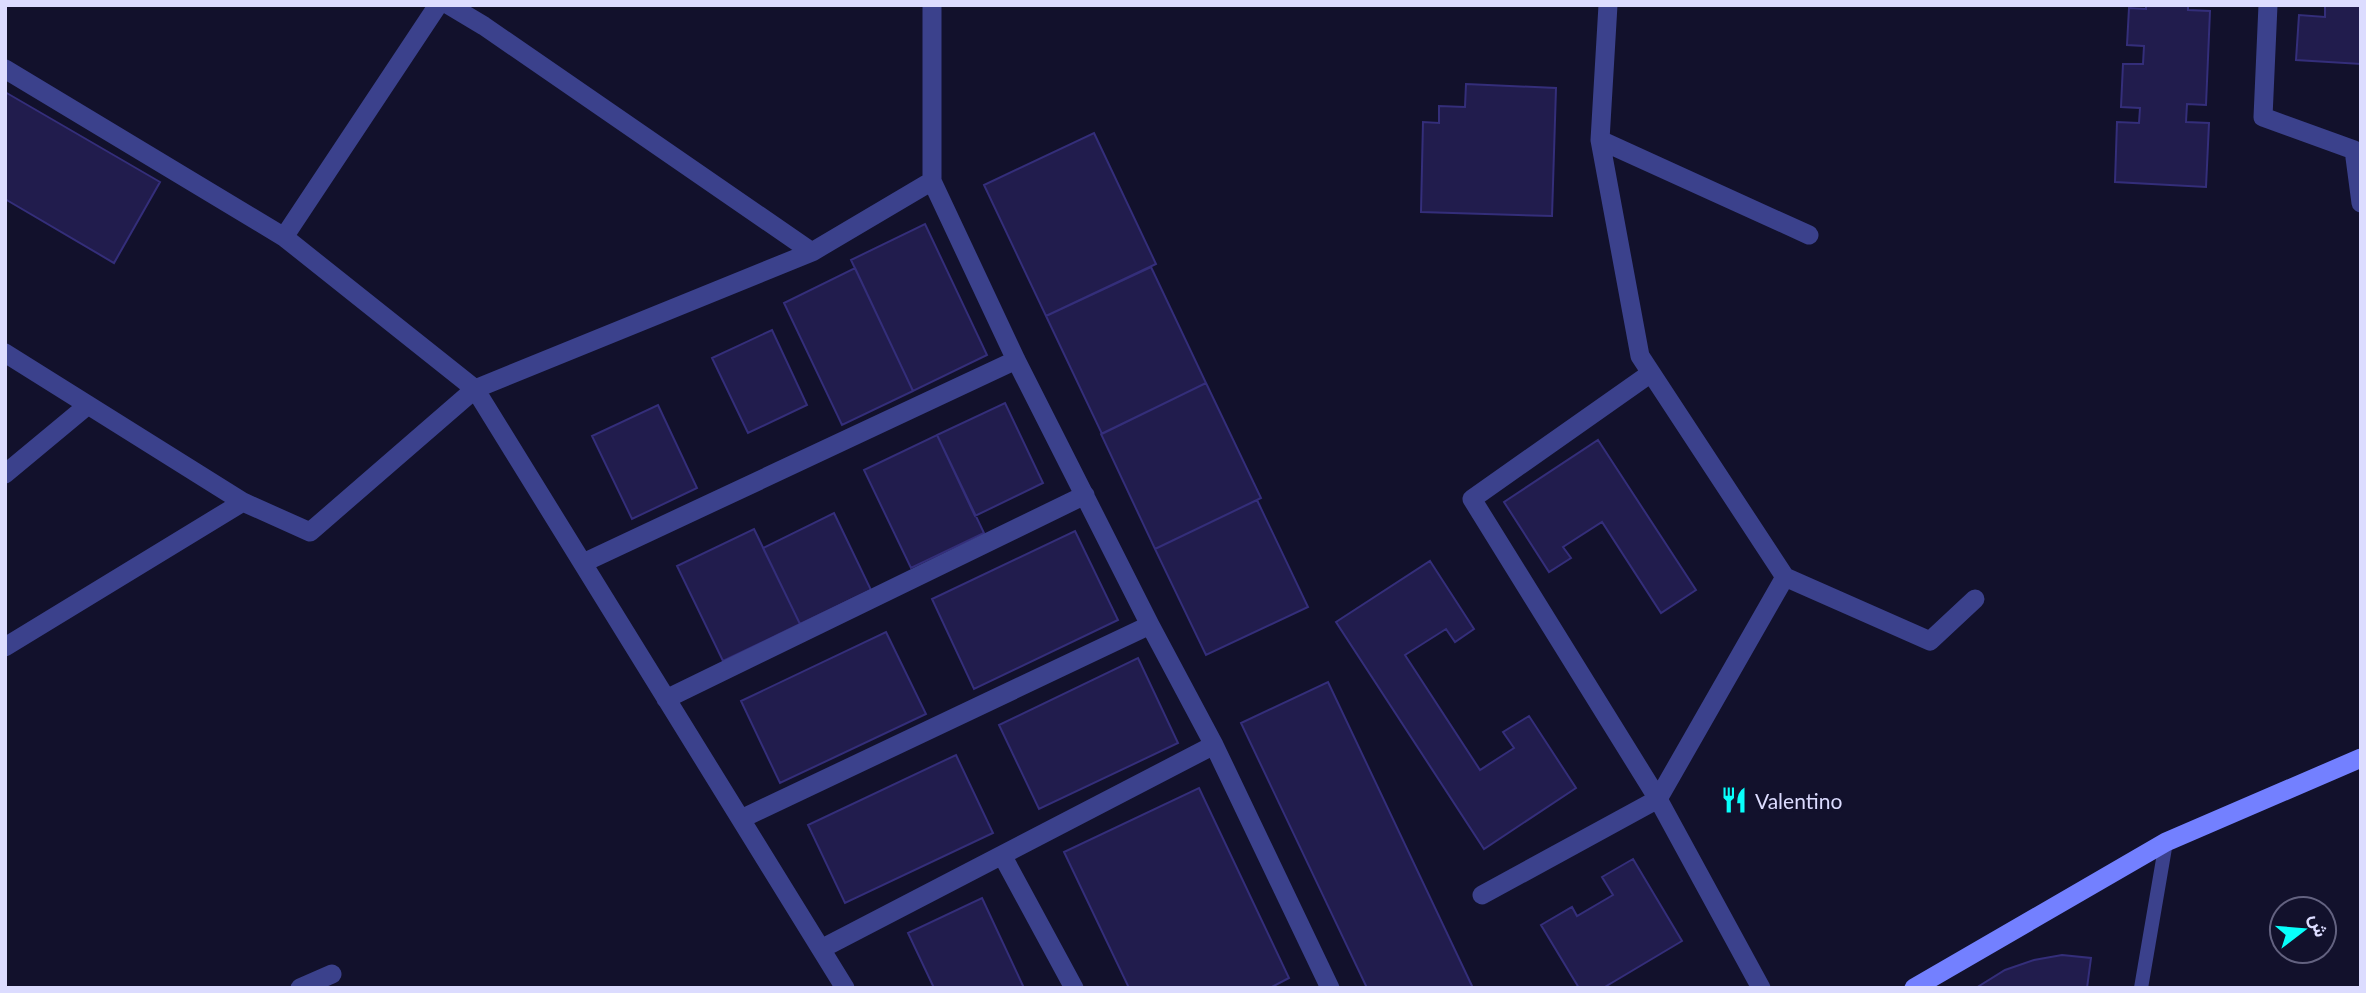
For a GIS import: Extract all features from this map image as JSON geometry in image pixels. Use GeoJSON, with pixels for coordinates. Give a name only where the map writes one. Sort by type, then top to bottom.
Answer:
{"type":"FeatureCollection","features":[{"type":"Feature","properties":{"kind":"main road"},"geometry":{"type":"LineString","coordinates":[[1914,988],[2166,842],[2361,758]]}},
{"type":"Feature","properties":{"kind":"street"},"geometry":{"type":"LineString","coordinates":[[284,237],[438,5]]}},
{"type":"Feature","properties":{"kind":"street"},"geometry":{"type":"LineString","coordinates":[[449,5],[484,26],[812,252]]}},
{"type":"Feature","properties":{"kind":"street"},"geometry":{"type":"LineString","coordinates":[[484,26],[488,5]]}},
{"type":"Feature","properties":{"kind":"street"},"geometry":{"type":"LineString","coordinates":[[932,5],[932,181],[1016,360],[1150,625],[1214,744],[1330,988]]}},
{"type":"Feature","properties":{"kind":"street"},"geometry":{"type":"LineString","coordinates":[[1608,5],[1600,140],[1640,356],[1785,577],[1930,641],[1975,599]]}},
{"type":"Feature","properties":{"kind":"street"},"geometry":{"type":"LineString","coordinates":[[2268,5],[2263,117],[2354,150],[2361,203]]}},
{"type":"Feature","properties":{"kind":"street"},"geometry":{"type":"LineString","coordinates":[[5,69],[284,237],[475,389],[845,988]]}},
{"type":"Feature","properties":{"kind":"street"},"geometry":{"type":"LineString","coordinates":[[1600,140],[1809,235]]}},
{"type":"Feature","properties":{"kind":"street"},"geometry":{"type":"LineString","coordinates":[[5,353],[243,502],[310,532],[475,389],[812,252],[932,181]]}},
{"type":"Feature","properties":{"kind":"street"},"geometry":{"type":"LineString","coordinates":[[583,563],[1016,360]]}},
{"type":"Feature","properties":{"kind":"street"},"geometry":{"type":"LineString","coordinates":[[1651,373],[1472,499],[1658,799],[1761,988]]}},
{"type":"Feature","properties":{"kind":"street"},"geometry":{"type":"LineString","coordinates":[[5,474],[88,405]]}},
{"type":"Feature","properties":{"kind":"street"},"geometry":{"type":"LineString","coordinates":[[666,699],[1085,495]]}},
{"type":"Feature","properties":{"kind":"street"},"geometry":{"type":"LineString","coordinates":[[5,647],[243,502]]}},
{"type":"Feature","properties":{"kind":"street"},"geometry":{"type":"LineString","coordinates":[[1482,895],[1658,799],[1785,577]]}},
{"type":"Feature","properties":{"kind":"street"},"geometry":{"type":"LineString","coordinates":[[741,819],[1150,625]]}},
{"type":"Feature","properties":{"kind":"street"},"geometry":{"type":"LineString","coordinates":[[821,949],[1214,744]]}},
{"type":"Feature","properties":{"kind":"street"},"geometry":{"type":"LineString","coordinates":[[1002,855],[1074,988]]}},
{"type":"Feature","properties":{"kind":"street"},"geometry":{"type":"LineString","coordinates":[[300,988],[332,974]]}},
{"type":"Feature","properties":{"kind":"lane"},"geometry":{"type":"LineString","coordinates":[[2141,988],[2166,842]]}},
{"type":"Feature","properties":{"kind":"building"},"geometry":{"type":"Polygon","coordinates":[[[2146,5],[2188,5],[2188,10],[2210,11],[2206,105],[2187,104],[2186,122],[2209,123],[2206,187],[2115,182],[2117,122],[2139,123],[2140,108],[2121,107],[2123,64],[2143,64],[2144,46],[2127,45],[2129,8],[2146,9],[2146,5]]]}},
{"type":"Feature","properties":{"kind":"building"},"geometry":{"type":"Polygon","coordinates":[[[2325,5],[2361,5],[2361,64],[2296,60],[2299,15],[2325,17],[2325,5]]]}},
{"type":"Feature","properties":{"kind":"building"},"geometry":{"type":"Polygon","coordinates":[[[1466,84],[1556,88],[1552,216],[1421,212],[1423,122],[1439,123],[1439,106],[1465,107],[1466,84]]]}},
{"type":"Feature","properties":{"kind":"building"},"geometry":{"type":"Polygon","coordinates":[[[5,92],[160,182],[114,263],[5,199],[5,92]]]}},
{"type":"Feature","properties":{"kind":"building"},"geometry":{"type":"Polygon","coordinates":[[[1094,133],[1156,264],[1046,316],[984,185],[1094,133]]]}},
{"type":"Feature","properties":{"kind":"building"},"geometry":{"type":"Polygon","coordinates":[[[925,224],[987,355],[913,391],[851,260],[925,224]]]}},
{"type":"Feature","properties":{"kind":"building"},"geometry":{"type":"Polygon","coordinates":[[[1151,267],[1206,383],[1102,434],[1046,316],[1151,267]]]}},
{"type":"Feature","properties":{"kind":"building"},"geometry":{"type":"Polygon","coordinates":[[[855,268],[913,391],[842,425],[784,303],[855,268]]]}},
{"type":"Feature","properties":{"kind":"building"},"geometry":{"type":"Polygon","coordinates":[[[772,330],[807,405],[748,433],[712,358],[772,330]]]}},
{"type":"Feature","properties":{"kind":"building"},"geometry":{"type":"Polygon","coordinates":[[[1206,383],[1261,498],[1155,549],[1101,434],[1206,383]]]}},
{"type":"Feature","properties":{"kind":"building"},"geometry":{"type":"Polygon","coordinates":[[[1005,403],[1043,483],[975,516],[937,435],[1005,403]]]}},
{"type":"Feature","properties":{"kind":"building"},"geometry":{"type":"Polygon","coordinates":[[[658,405],[697,488],[632,519],[592,436],[658,405]]]}},
{"type":"Feature","properties":{"kind":"building"},"geometry":{"type":"Polygon","coordinates":[[[937,435],[984,533],[911,568],[864,470],[937,435]]]}},
{"type":"Feature","properties":{"kind":"building"},"geometry":{"type":"Polygon","coordinates":[[[1598,440],[1696,590],[1661,613],[1602,522],[1563,547],[1571,558],[1549,572],[1504,502],[1598,440]]]}},
{"type":"Feature","properties":{"kind":"building"},"geometry":{"type":"Polygon","coordinates":[[[1257,500],[1308,607],[1206,655],[1155,549],[1257,500]]]}},
{"type":"Feature","properties":{"kind":"building"},"geometry":{"type":"Polygon","coordinates":[[[834,513],[871,590],[800,624],[763,548],[834,513]]]}},
{"type":"Feature","properties":{"kind":"building"},"geometry":{"type":"Polygon","coordinates":[[[754,529],[800,624],[723,661],[677,566],[754,529]]]}},
{"type":"Feature","properties":{"kind":"building"},"geometry":{"type":"Polygon","coordinates":[[[1075,531],[1118,620],[974,689],[932,599],[1075,531]]]}},
{"type":"Feature","properties":{"kind":"building"},"geometry":{"type":"Polygon","coordinates":[[[1430,561],[1474,629],[1455,642],[1446,629],[1405,655],[1480,770],[1514,748],[1503,732],[1529,716],[1576,788],[1484,849],[1336,622],[1430,561]]]}},
{"type":"Feature","properties":{"kind":"building"},"geometry":{"type":"Polygon","coordinates":[[[886,632],[926,714],[780,783],[741,701],[886,632]]]}},
{"type":"Feature","properties":{"kind":"building"},"geometry":{"type":"Polygon","coordinates":[[[1138,658],[1178,743],[1039,809],[999,725],[1138,658]]]}},
{"type":"Feature","properties":{"kind":"building"},"geometry":{"type":"Polygon","coordinates":[[[1328,682],[1473,988],[1367,988],[1241,723],[1328,682]]]}},
{"type":"Feature","properties":{"kind":"building"},"geometry":{"type":"Polygon","coordinates":[[[956,755],[993,833],[845,903],[808,825],[956,755]]]}},
{"type":"Feature","properties":{"kind":"building"},"geometry":{"type":"Polygon","coordinates":[[[1199,788],[1289,978],[1270,988],[1129,988],[1064,852],[1199,788]]]}},
{"type":"Feature","properties":{"kind":"building"},"geometry":{"type":"Polygon","coordinates":[[[1633,859],[1682,941],[1603,988],[1579,988],[1541,925],[1572,907],[1577,916],[1613,895],[1602,877],[1633,859]]]}},
{"type":"Feature","properties":{"kind":"building"},"geometry":{"type":"Polygon","coordinates":[[[982,898],[1024,988],[934,988],[908,933],[982,898]]]}},
{"type":"Feature","properties":{"kind":"building"},"geometry":{"type":"Polygon","coordinates":[[[2062,955],[2091,958],[2087,988],[1976,988],[2005,970],[2034,960],[2062,955]]]}},
{"type":"Feature","properties":{"kind":"place","name":"Valentino"},"geometry":{"type":"Point","coordinates":[1734,800]}}]}
